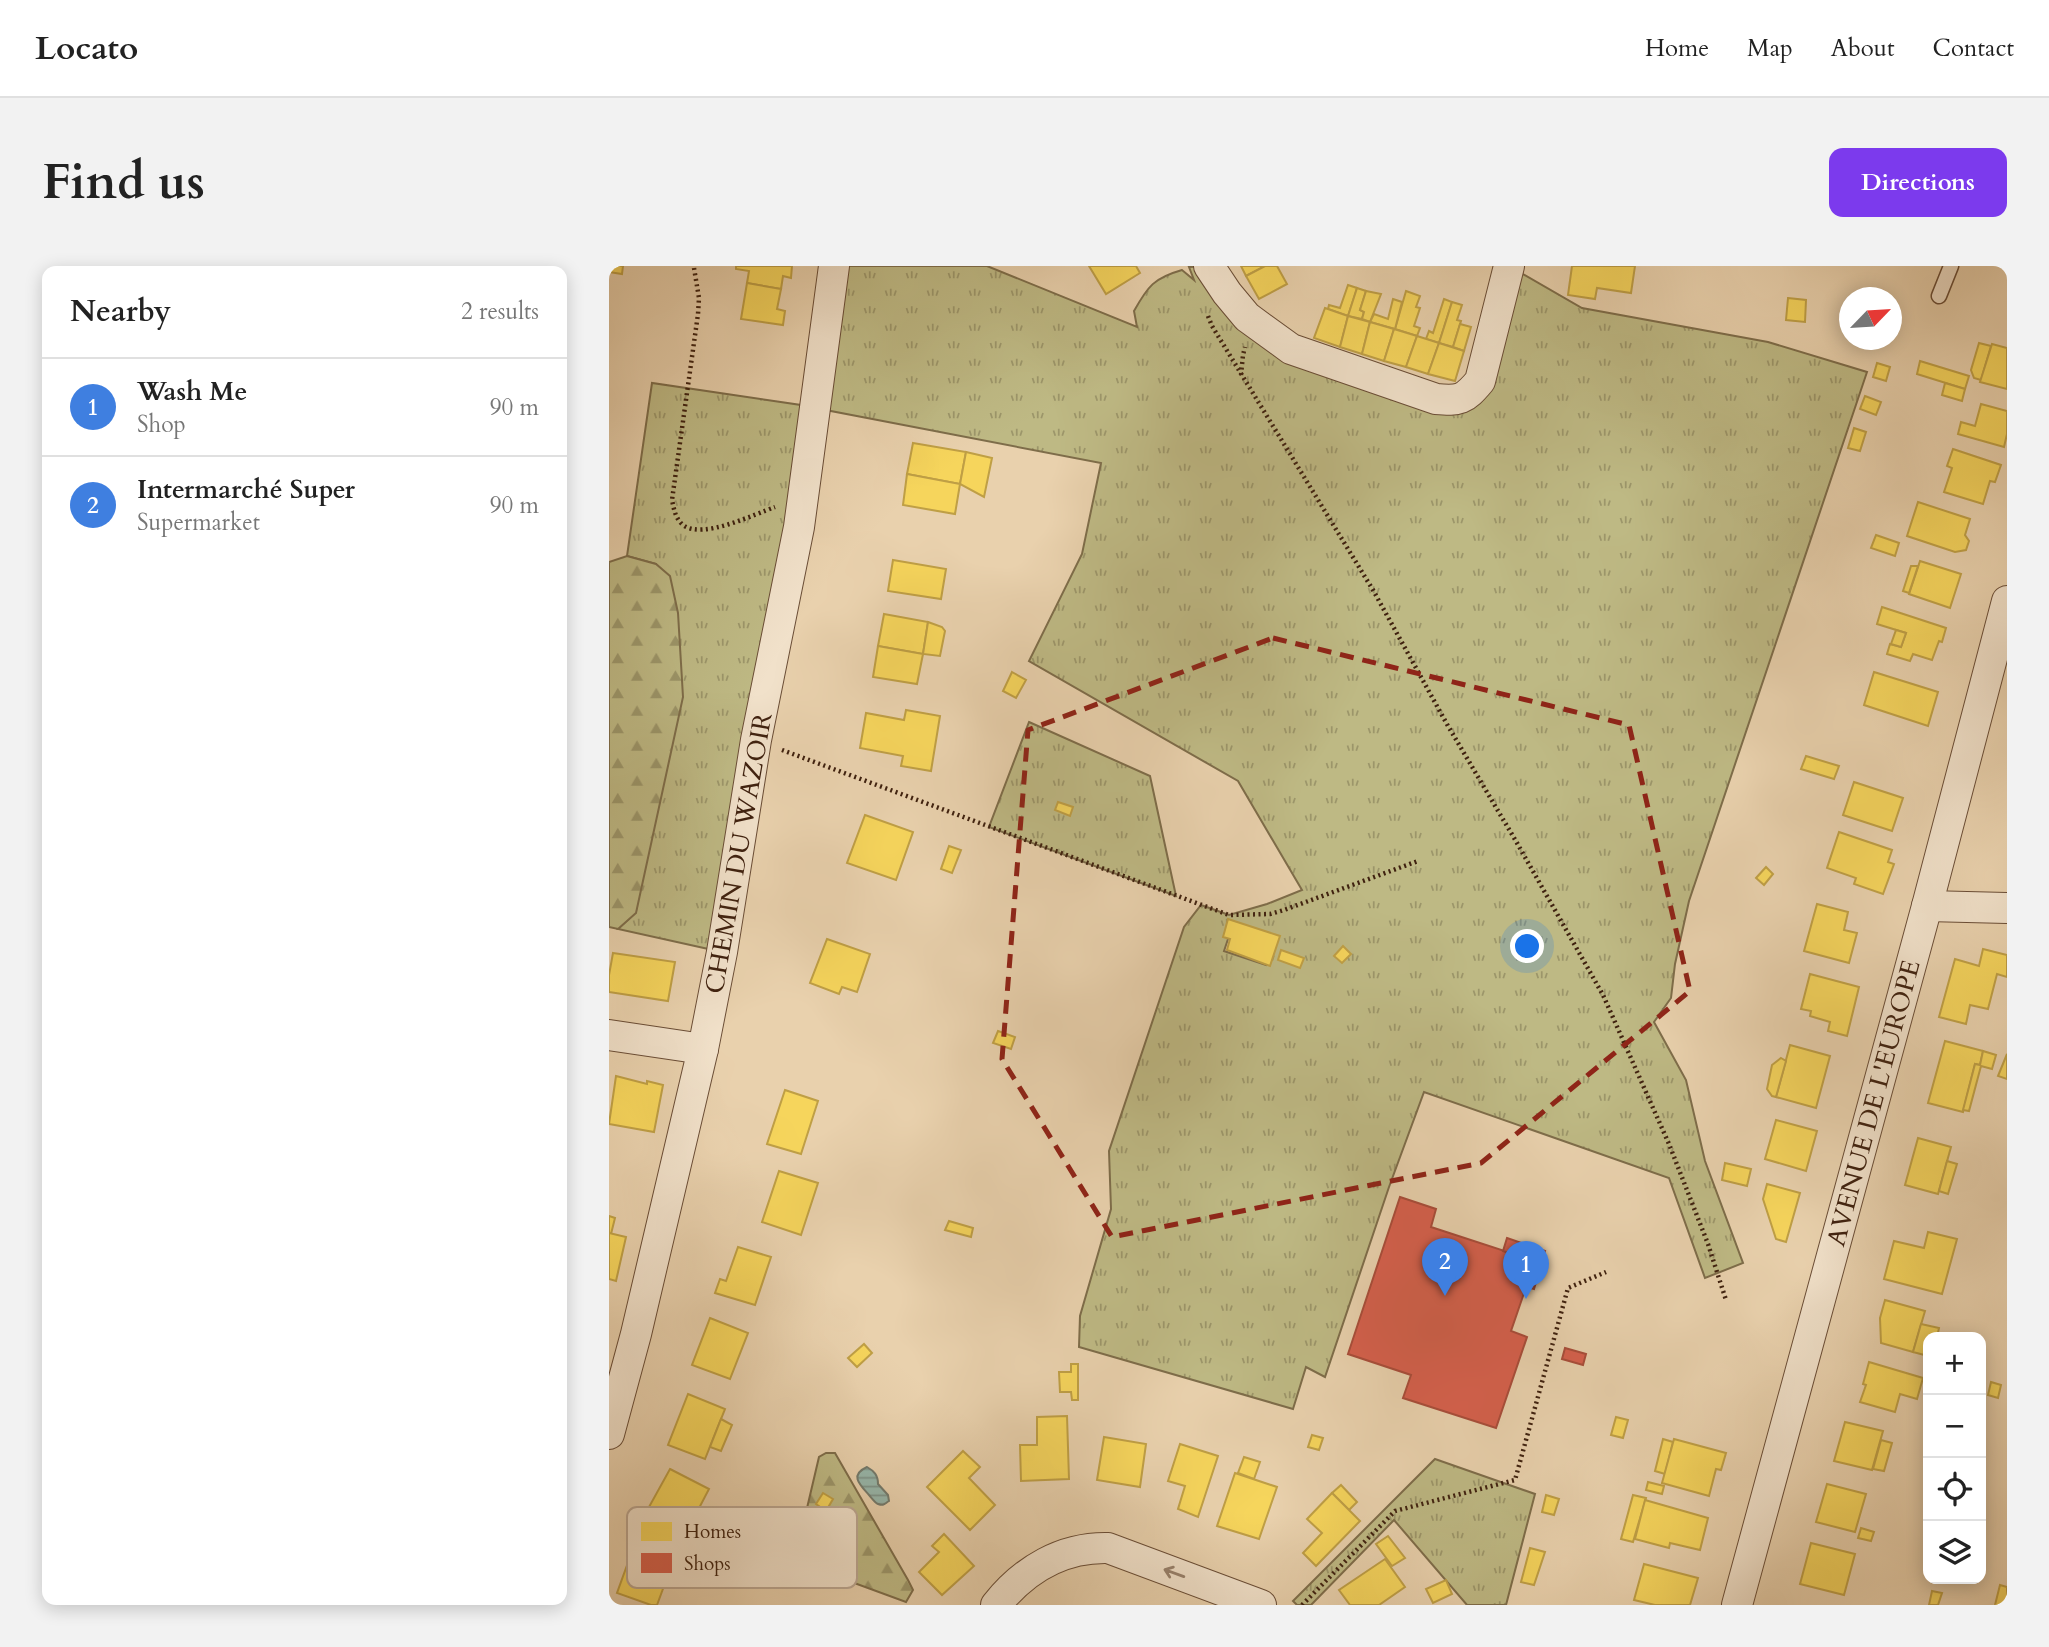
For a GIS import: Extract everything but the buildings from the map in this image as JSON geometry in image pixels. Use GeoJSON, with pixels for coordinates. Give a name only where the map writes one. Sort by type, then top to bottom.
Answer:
{"type":"FeatureCollection","features":[{"type":"Feature","properties":{"kind":"street","name":"CHEMIN DU WAZOIR"},"geometry":{"type":"LineString","coordinates":[[609,1434],[622,1334],[703,1049],[722,952],[756,740],[802,507],[834,266]]}},
{"type":"Feature","properties":{"kind":"street"},"geometry":{"type":"LineString","coordinates":[[1209,266],[1247,317],[1291,349],[1436,399],[1458,401],[1469,394],[1480,381],[1509,266]]}},
{"type":"Feature","properties":{"kind":"street","name":"AVENUE DE L'EUROPE"},"geometry":{"type":"LineString","coordinates":[[1737,1605],[2007,601]]}},
{"type":"Feature","properties":{"kind":"street"},"geometry":{"type":"LineString","coordinates":[[1927,906],[2007,908]]}},
{"type":"Feature","properties":{"kind":"street"},"geometry":{"type":"LineString","coordinates":[[609,1035],[703,1049]]}},
{"type":"Feature","properties":{"kind":"street"},"geometry":{"type":"LineString","coordinates":[[996,1605],[1020,1578],[1054,1558],[1088,1548],[1108,1548],[1261,1605]]}},
{"type":"Feature","properties":{"kind":"lane"},"geometry":{"type":"LineString","coordinates":[[1939,296],[1951,266]]}},
{"type":"Feature","properties":{"kind":"path"},"geometry":{"type":"LineString","coordinates":[[694,268],[699,298],[698,314],[672,500],[674,514],[684,526],[696,529],[715,528],[779,505],[802,507]]}},
{"type":"Feature","properties":{"kind":"path"},"geometry":{"type":"LineString","coordinates":[[1208,315],[1265,415],[1373,590],[1603,995],[1669,1144],[1708,1244],[1725,1300]]}},
{"type":"Feature","properties":{"kind":"path"},"geometry":{"type":"LineString","coordinates":[[756,740],[1229,915],[1263,915],[1284,910],[1417,861]]}},
{"type":"Feature","properties":{"kind":"path"},"geometry":{"type":"LineString","coordinates":[[1302,1605],[1395,1511],[1515,1480],[1568,1288],[1606,1272]]}},
{"type":"Feature","properties":{"kind":"highlighted area"},"geometry":{"type":"Polygon","coordinates":[[[1273,638],[1629,725],[1690,991],[1481,1163],[1112,1237],[1002,1059],[1028,730],[1273,638]]]}},
{"type":"Feature","properties":{"kind":"green space"},"geometry":{"type":"Polygon","coordinates":[[[834,266],[987,266],[1137,327],[1134,311],[1153,284],[1182,270],[1194,280],[1189,267],[1209,266],[1247,317],[1458,401],[1509,266],[1582,308],[1768,342],[1867,372],[1689,901],[1675,964],[1671,998],[1654,1022],[1686,1080],[1705,1161],[1743,1263],[1705,1278],[1669,1178],[1424,1092],[1325,1377],[1306,1367],[1293,1409],[1079,1347],[1080,1316],[1111,1209],[1109,1151],[1184,927],[1201,905],[1229,915],[1302,890],[1238,781],[1029,661],[1082,554],[1101,463],[815,408],[722,952],[618,929],[636,912],[656,564],[627,556],[652,383],[815,407],[834,266]],[[1233,924],[1224,951],[1266,965],[1275,938],[1233,924]]]}},
{"type":"Feature","properties":{"kind":"green space"},"geometry":{"type":"Polygon","coordinates":[[[627,556],[656,564],[670,576],[678,613],[683,697],[636,913],[618,929],[609,927],[609,562],[627,556]]]}},
{"type":"Feature","properties":{"kind":"green space"},"geometry":{"type":"Polygon","coordinates":[[[1029,722],[1150,776],[1176,896],[989,827],[1029,722]]]}},
{"type":"Feature","properties":{"kind":"green space"},"geometry":{"type":"Polygon","coordinates":[[[826,1453],[835,1453],[913,1590],[906,1602],[857,1584],[857,1507],[807,1507],[819,1457],[826,1453]]]}},
{"type":"Feature","properties":{"kind":"green space"},"geometry":{"type":"Polygon","coordinates":[[[1435,1459],[1535,1494],[1506,1605],[1467,1605],[1394,1520],[1311,1605],[1297,1605],[1293,1601],[1435,1459]]]}},
{"type":"Feature","properties":{"kind":"shaded area"},"geometry":{"type":"Polygon","coordinates":[[[867,1467],[875,1474],[878,1484],[888,1495],[889,1501],[884,1504],[876,1502],[858,1480],[858,1473],[867,1467]]]}},
{"type":"Feature","properties":{"kind":"place","name":"Intermarché Super"},"geometry":{"type":"Point","coordinates":[1445,1296]}},
{"type":"Feature","properties":{"kind":"place","name":"Wash Me"},"geometry":{"type":"Point","coordinates":[1526,1299]}}]}
